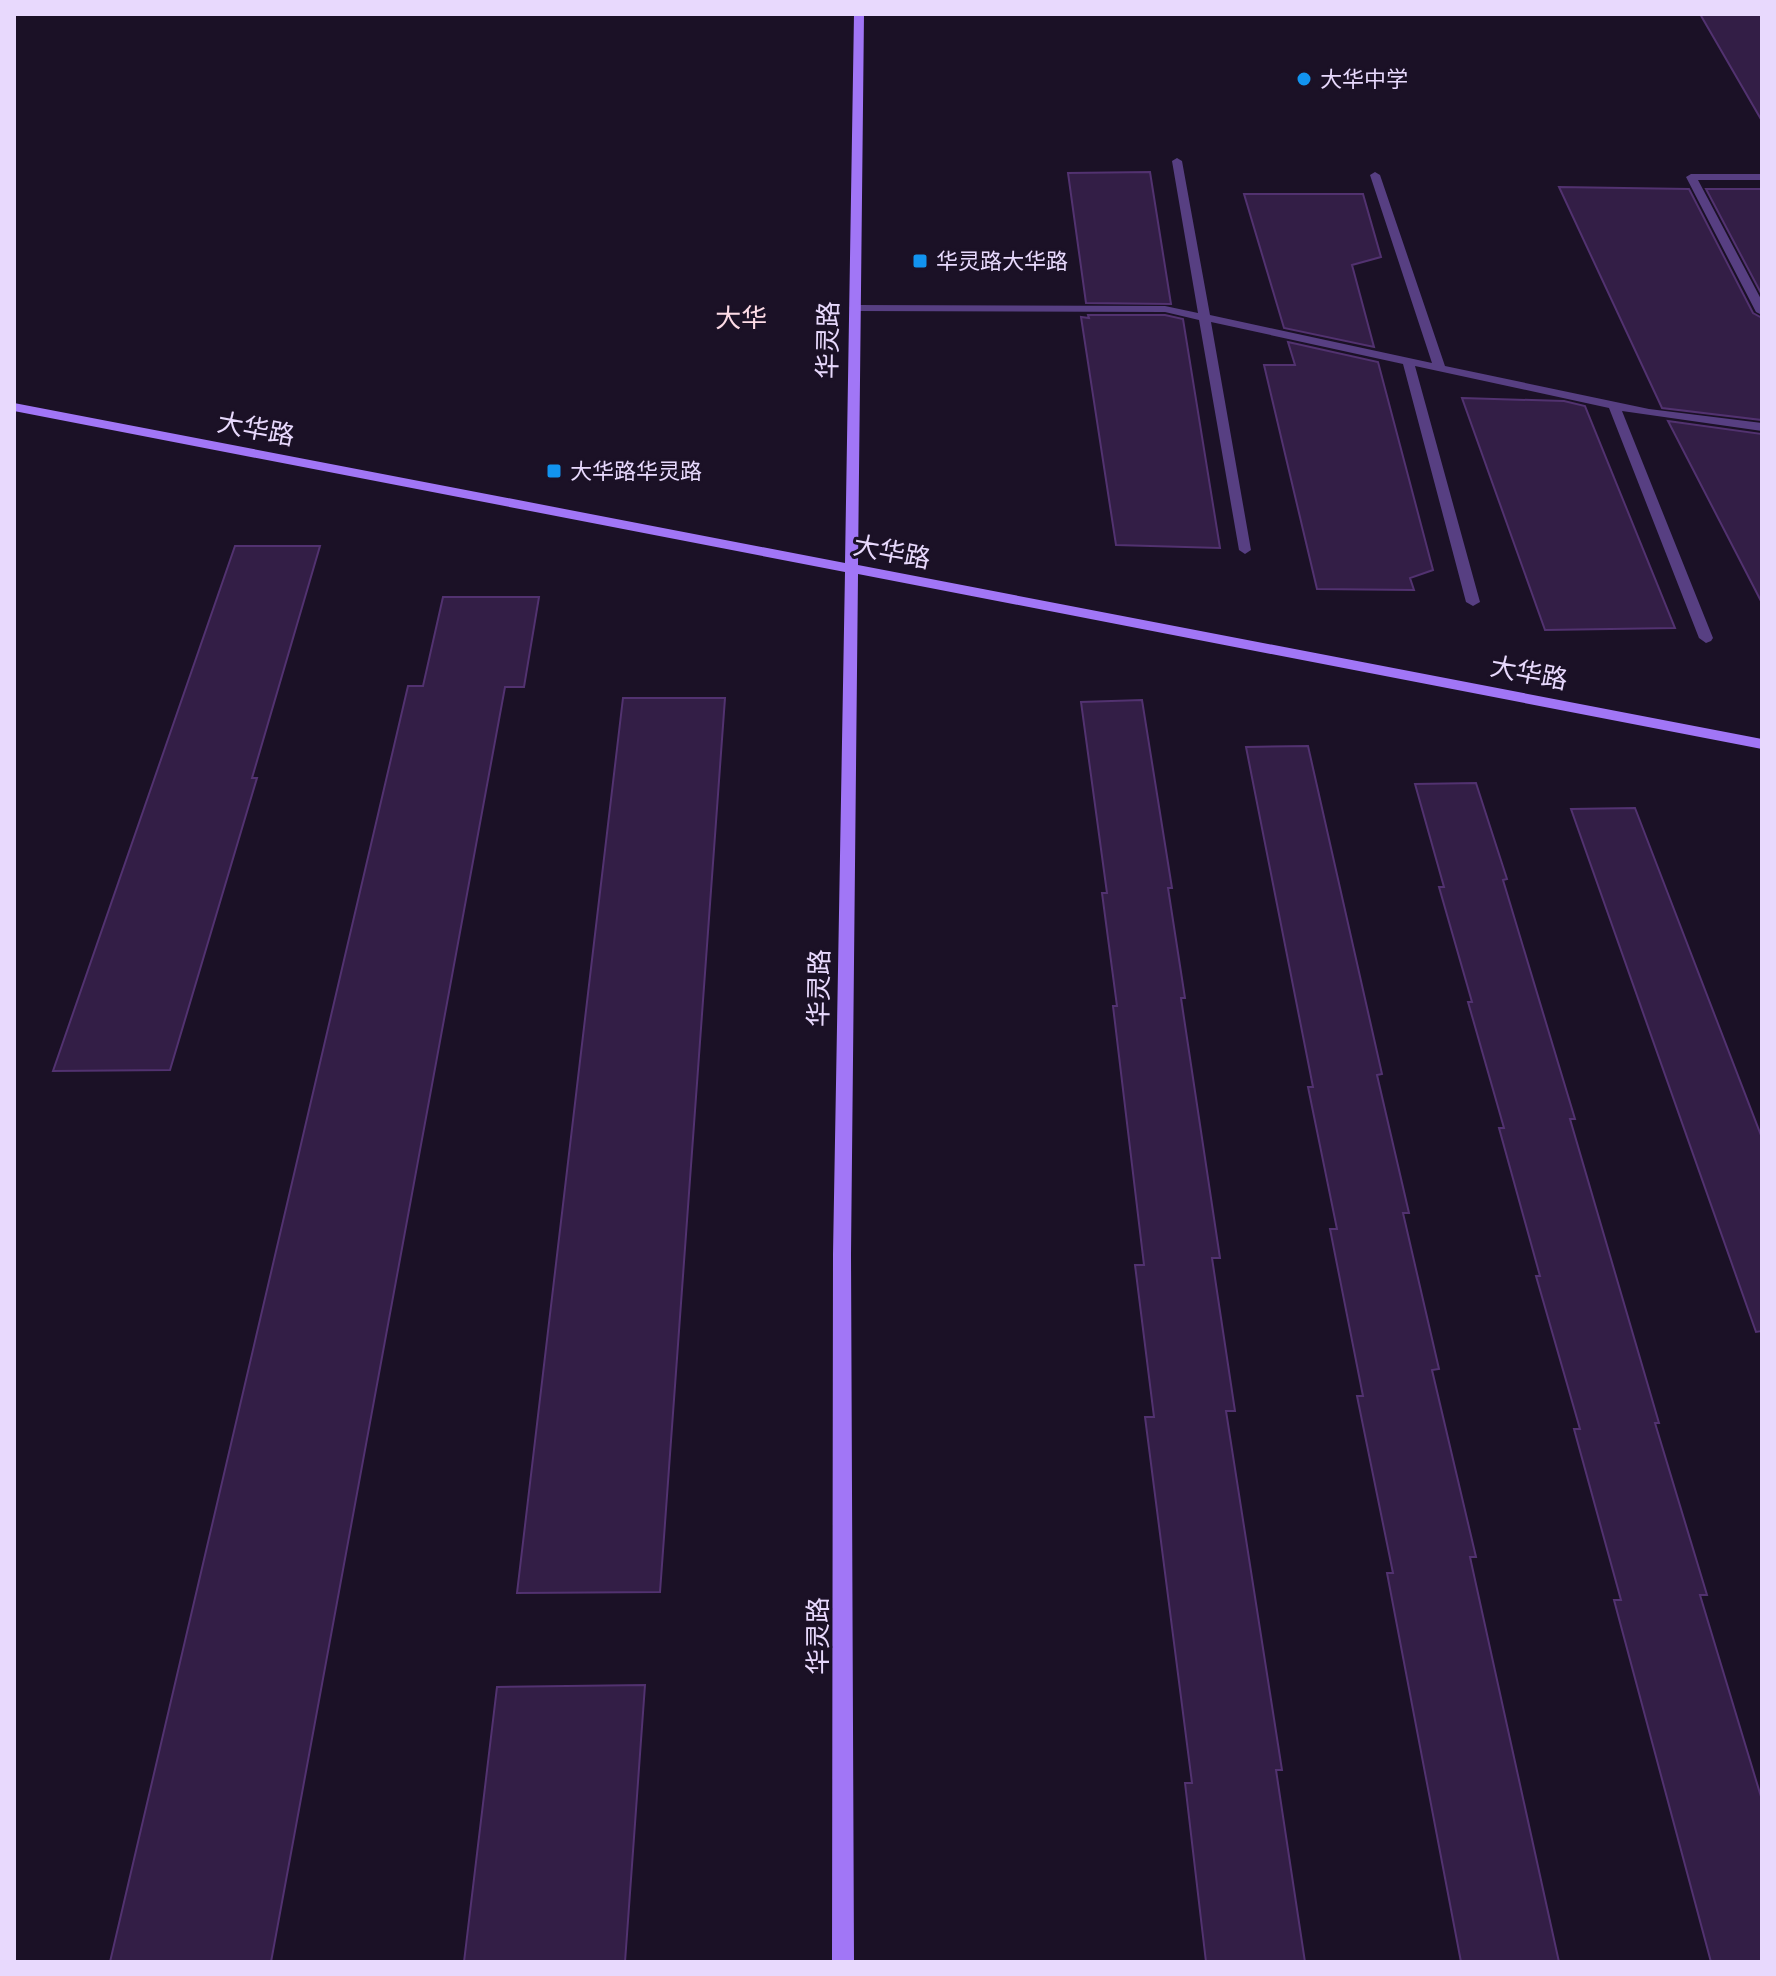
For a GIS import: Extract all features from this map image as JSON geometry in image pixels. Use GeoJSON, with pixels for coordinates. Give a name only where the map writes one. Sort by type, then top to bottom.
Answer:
{"type":"FeatureCollection","features":[{"type":"Feature","properties":{"kind":"main road","name":"华灵路"},"geometry":{"type":"LineString","coordinates":[[843,1962],[842,1254],[859,14]]}},
{"type":"Feature","properties":{"kind":"main road","name":"大华路"},"geometry":{"type":"LineString","coordinates":[[14,407],[1391,670],[1762,744]]}},
{"type":"Feature","properties":{"kind":"street"},"geometry":{"type":"LineString","coordinates":[[1177,161],[1245,550]]}},
{"type":"Feature","properties":{"kind":"street"},"geometry":{"type":"LineString","coordinates":[[1375,175],[1440,368]]}},
{"type":"Feature","properties":{"kind":"street"},"geometry":{"type":"LineString","coordinates":[[1762,177],[1691,177],[1762,312]]}},
{"type":"Feature","properties":{"kind":"street"},"geometry":{"type":"LineString","coordinates":[[855,308],[1165,309],[1614,405],[1762,427]]}},
{"type":"Feature","properties":{"kind":"street"},"geometry":{"type":"LineString","coordinates":[[1408,361],[1473,602]]}},
{"type":"Feature","properties":{"kind":"street"},"geometry":{"type":"LineString","coordinates":[[1614,405],[1706,638]]}},
{"type":"Feature","properties":{"kind":"building"},"geometry":{"type":"Polygon","coordinates":[[[1700,14],[1762,14],[1762,121],[1700,14]]]}},
{"type":"Feature","properties":{"kind":"building"},"geometry":{"type":"Polygon","coordinates":[[[1150,172],[1171,304],[1086,303],[1068,173],[1150,172]]]}},
{"type":"Feature","properties":{"kind":"building"},"geometry":{"type":"Polygon","coordinates":[[[1559,187],[1689,189],[1753,313],[1762,318],[1762,420],[1662,408],[1559,187]]]}},
{"type":"Feature","properties":{"kind":"building"},"geometry":{"type":"Polygon","coordinates":[[[1706,189],[1762,189],[1762,295],[1706,189]]]}},
{"type":"Feature","properties":{"kind":"building"},"geometry":{"type":"Polygon","coordinates":[[[1244,194],[1363,194],[1381,257],[1352,265],[1374,347],[1284,328],[1244,194]]]}},
{"type":"Feature","properties":{"kind":"building"},"geometry":{"type":"Polygon","coordinates":[[[1088,315],[1165,315],[1183,319],[1220,548],[1116,545],[1081,317],[1089,318],[1088,315]]]}},
{"type":"Feature","properties":{"kind":"building"},"geometry":{"type":"Polygon","coordinates":[[[1288,342],[1378,362],[1433,570],[1410,578],[1414,590],[1317,589],[1264,365],[1295,365],[1288,342]]]}},
{"type":"Feature","properties":{"kind":"building"},"geometry":{"type":"Polygon","coordinates":[[[1462,398],[1564,401],[1585,406],[1675,628],[1545,630],[1462,398]]]}},
{"type":"Feature","properties":{"kind":"building"},"geometry":{"type":"Polygon","coordinates":[[[1668,421],[1762,434],[1762,603],[1668,421]]]}},
{"type":"Feature","properties":{"kind":"building"},"geometry":{"type":"Polygon","coordinates":[[[235,546],[320,546],[252,778],[257,778],[170,1070],[53,1071],[235,546]]]}},
{"type":"Feature","properties":{"kind":"building"},"geometry":{"type":"Polygon","coordinates":[[[443,597],[539,597],[524,687],[505,687],[271,1962],[110,1962],[408,686],[423,686],[443,597]]]}},
{"type":"Feature","properties":{"kind":"building"},"geometry":{"type":"Polygon","coordinates":[[[623,698],[725,698],[660,1592],[517,1593],[623,698]]]}},
{"type":"Feature","properties":{"kind":"building"},"geometry":{"type":"Polygon","coordinates":[[[1142,700],[1172,888],[1168,888],[1185,998],[1181,998],[1220,1258],[1212,1258],[1235,1411],[1226,1411],[1282,1770],[1276,1770],[1305,1962],[1206,1962],[1185,1783],[1192,1783],[1145,1417],[1154,1417],[1135,1265],[1144,1265],[1113,1006],[1117,1006],[1102,893],[1107,893],[1081,702],[1142,700]]]}},
{"type":"Feature","properties":{"kind":"building"},"geometry":{"type":"Polygon","coordinates":[[[1308,746],[1382,1074],[1377,1075],[1409,1213],[1403,1213],[1439,1369],[1432,1370],[1476,1557],[1470,1557],[1559,1962],[1461,1962],[1387,1573],[1393,1573],[1357,1396],[1363,1396],[1330,1229],[1337,1229],[1308,1087],[1313,1087],[1246,747],[1308,746]]]}},
{"type":"Feature","properties":{"kind":"building"},"geometry":{"type":"Polygon","coordinates":[[[1476,783],[1507,879],[1503,880],[1575,1119],[1570,1119],[1707,1595],[1700,1595],[1762,1800],[1762,1962],[1711,1962],[1614,1600],[1621,1600],[1574,1429],[1580,1429],[1536,1276],[1540,1276],[1499,1128],[1504,1128],[1468,1002],[1472,1002],[1439,887],[1444,887],[1415,784],[1476,783]]]}},
{"type":"Feature","properties":{"kind":"building"},"geometry":{"type":"Polygon","coordinates":[[[1635,808],[1762,1138],[1762,1331],[1756,1332],[1571,809],[1635,808]]]}},
{"type":"Feature","properties":{"kind":"building"},"geometry":{"type":"Polygon","coordinates":[[[645,1685],[625,1962],[464,1962],[497,1687],[645,1685]]]}},
{"type":"Feature","properties":{"kind":"place","name":"大华中学"},"geometry":{"type":"Point","coordinates":[1304,79]}},
{"type":"Feature","properties":{"kind":"place","name":"华灵路大华路"},"geometry":{"type":"Point","coordinates":[920,261]}},
{"type":"Feature","properties":{"kind":"place","name":"大华路华灵路"},"geometry":{"type":"Point","coordinates":[554,471]}},
{"type":"Feature","properties":{"kind":"district","name":"大华"},"geometry":{"type":"Point","coordinates":[741,318]}}]}
